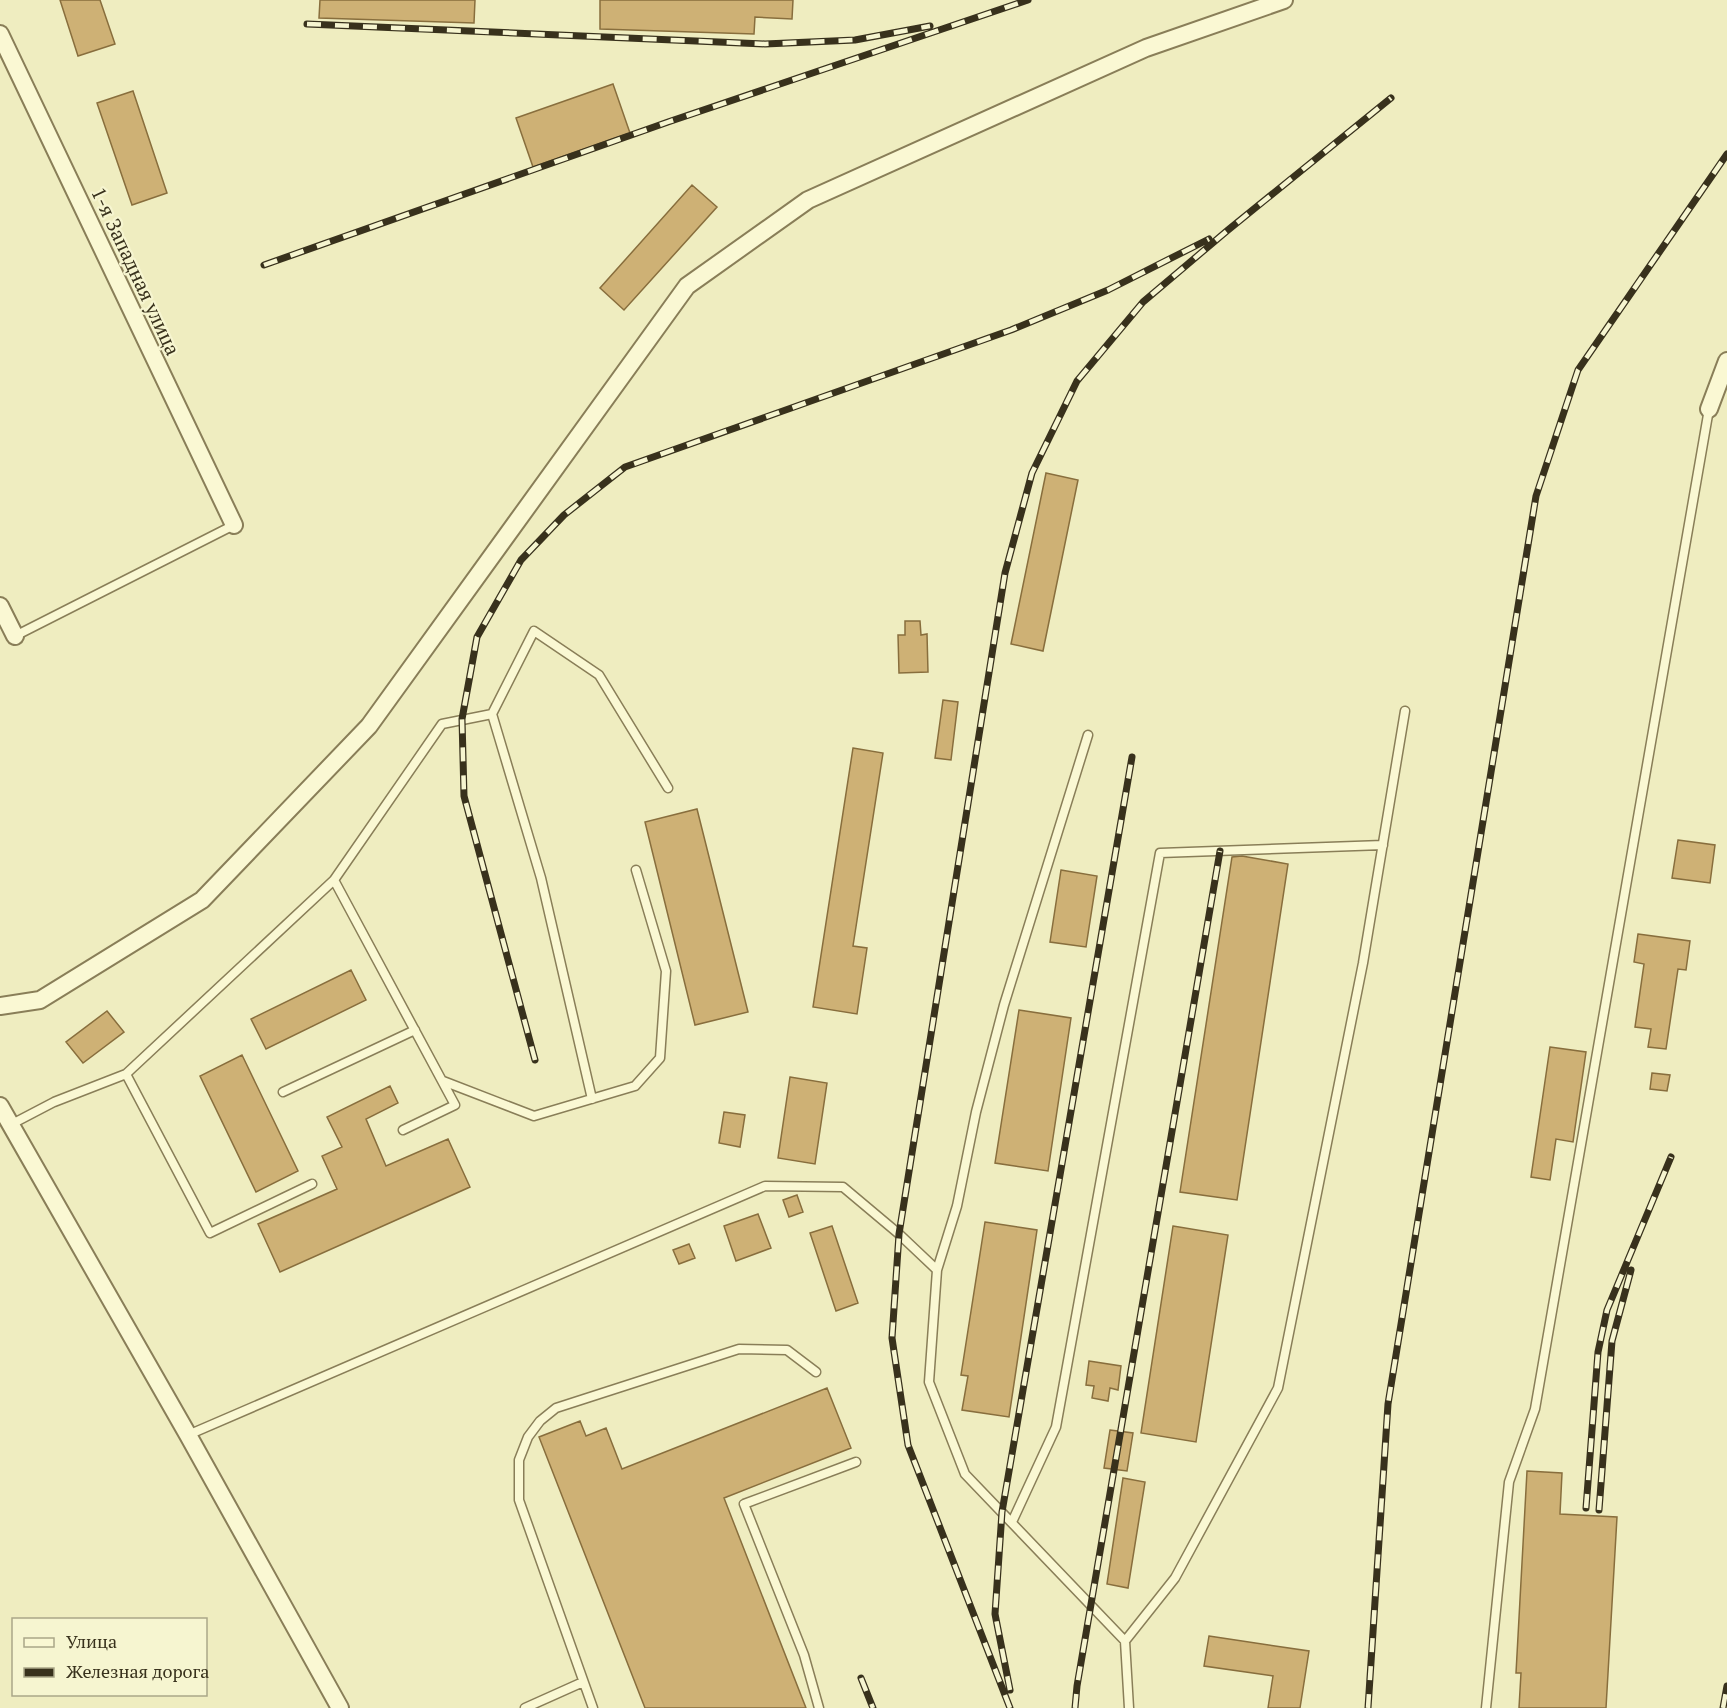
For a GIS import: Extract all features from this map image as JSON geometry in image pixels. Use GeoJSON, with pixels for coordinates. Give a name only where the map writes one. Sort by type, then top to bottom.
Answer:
{"type":"FeatureCollection","features":[{"type":"Feature","properties":{"kind":"street"},"geometry":{"type":"LineString","coordinates":[[0,1006],[40,1000],[202,900],[369,726],[687,286],[808,200],[1146,48],[1284,0]]}},
{"type":"Feature","properties":{"kind":"street","name":"1-я Западная улица"},"geometry":{"type":"LineString","coordinates":[[0,34],[234,525]]}},
{"type":"Feature","properties":{"kind":"street"},"geometry":{"type":"LineString","coordinates":[[1709,410],[1727,361]]}},
{"type":"Feature","properties":{"kind":"street"},"geometry":{"type":"LineString","coordinates":[[0,606],[15,636]]}},
{"type":"Feature","properties":{"kind":"street"},"geometry":{"type":"LineString","coordinates":[[0,1106],[188,1435],[340,1708]]}},
{"type":"Feature","properties":{"kind":"lane"},"geometry":{"type":"LineString","coordinates":[[1486,1708],[1509,1482],[1535,1409],[1709,410]]}},
{"type":"Feature","properties":{"kind":"lane"},"geometry":{"type":"LineString","coordinates":[[15,636],[234,525]]}},
{"type":"Feature","properties":{"kind":"lane"},"geometry":{"type":"LineString","coordinates":[[592,1099],[540,878],[492,714],[534,631],[599,675],[668,788]]}},
{"type":"Feature","properties":{"kind":"lane"},"geometry":{"type":"LineString","coordinates":[[1125,1641],[1175,1578],[1278,1388],[1363,963],[1405,711]]}},
{"type":"Feature","properties":{"kind":"lane"},"geometry":{"type":"LineString","coordinates":[[10,1125],[54,1102],[126,1074],[334,880],[442,723],[492,714]]}},
{"type":"Feature","properties":{"kind":"lane"},"geometry":{"type":"LineString","coordinates":[[1088,735],[1004,1005],[976,1112],[957,1206],[937,1270],[929,1382],[965,1474],[1125,1641],[1129,1708]]}},
{"type":"Feature","properties":{"kind":"lane"},"geometry":{"type":"LineString","coordinates":[[1012,1522],[1056,1427],[1160,853],[1383,845]]}},
{"type":"Feature","properties":{"kind":"lane"},"geometry":{"type":"LineString","coordinates":[[443,1081],[534,1116],[635,1086],[660,1058],[666,971],[636,870]]}},
{"type":"Feature","properties":{"kind":"lane"},"geometry":{"type":"LineString","coordinates":[[334,880],[455,1105],[403,1130]]}},
{"type":"Feature","properties":{"kind":"lane"},"geometry":{"type":"LineString","coordinates":[[283,1092],[415,1030]]}},
{"type":"Feature","properties":{"kind":"lane"},"geometry":{"type":"LineString","coordinates":[[126,1074],[210,1233],[312,1184]]}},
{"type":"Feature","properties":{"kind":"lane"},"geometry":{"type":"LineString","coordinates":[[188,1435],[765,1186],[843,1187],[899,1234],[937,1270]]}},
{"type":"Feature","properties":{"kind":"lane"},"geometry":{"type":"LineString","coordinates":[[592,1708],[519,1500],[519,1460],[528,1437],[540,1421],[556,1408],[739,1349],[787,1350],[816,1372]]}},
{"type":"Feature","properties":{"kind":"lane"},"geometry":{"type":"LineString","coordinates":[[819,1708],[804,1655],[744,1504],[856,1462]]}},
{"type":"Feature","properties":{"kind":"lane"},"geometry":{"type":"LineString","coordinates":[[525,1708],[583,1682]]}},
{"type":"Feature","properties":{"kind":"building"},"geometry":{"type":"Polygon","coordinates":[[[60,0],[100,0],[115,44],[78,56],[60,0]]]}},
{"type":"Feature","properties":{"kind":"building"},"geometry":{"type":"Polygon","coordinates":[[[320,0],[475,0],[474,23],[319,18],[320,0]]]}},
{"type":"Feature","properties":{"kind":"building"},"geometry":{"type":"Polygon","coordinates":[[[600,0],[793,0],[792,19],[755,17],[754,34],[600,29],[600,0]]]}},
{"type":"Feature","properties":{"kind":"building"},"geometry":{"type":"Polygon","coordinates":[[[613,84],[630,133],[533,167],[516,118],[613,84]]]}},
{"type":"Feature","properties":{"kind":"building"},"geometry":{"type":"Polygon","coordinates":[[[133,91],[167,193],[132,205],[97,103],[133,91]]]}},
{"type":"Feature","properties":{"kind":"building"},"geometry":{"type":"Polygon","coordinates":[[[692,185],[717,207],[624,310],[600,288],[692,185]]]}},
{"type":"Feature","properties":{"kind":"building"},"geometry":{"type":"Polygon","coordinates":[[[1046,473],[1078,480],[1043,651],[1011,644],[1046,473]]]}},
{"type":"Feature","properties":{"kind":"building"},"geometry":{"type":"Polygon","coordinates":[[[905,621],[920,621],[921,635],[927,634],[928,672],[899,673],[898,635],[905,635],[905,621]]]}},
{"type":"Feature","properties":{"kind":"building"},"geometry":{"type":"Polygon","coordinates":[[[943,700],[958,702],[951,760],[935,758],[943,700]]]}},
{"type":"Feature","properties":{"kind":"building"},"geometry":{"type":"Polygon","coordinates":[[[853,748],[883,753],[853,946],[867,948],[857,1014],[813,1007],[853,748]]]}},
{"type":"Feature","properties":{"kind":"building"},"geometry":{"type":"Polygon","coordinates":[[[697,809],[748,1012],[695,1025],[645,822],[697,809]]]}},
{"type":"Feature","properties":{"kind":"building"},"geometry":{"type":"Polygon","coordinates":[[[1678,840],[1715,845],[1710,883],[1672,878],[1678,840]]]}},
{"type":"Feature","properties":{"kind":"building"},"geometry":{"type":"Polygon","coordinates":[[[1242,856],[1288,864],[1237,1200],[1180,1192],[1232,857],[1242,856]]]}},
{"type":"Feature","properties":{"kind":"building"},"geometry":{"type":"Polygon","coordinates":[[[1061,870],[1097,876],[1086,947],[1050,942],[1061,870]]]}},
{"type":"Feature","properties":{"kind":"building"},"geometry":{"type":"Polygon","coordinates":[[[1638,934],[1690,941],[1686,970],[1678,969],[1666,1049],[1648,1047],[1651,1029],[1635,1027],[1644,964],[1634,962],[1638,934]]]}},
{"type":"Feature","properties":{"kind":"building"},"geometry":{"type":"Polygon","coordinates":[[[351,970],[366,1000],[266,1049],[251,1019],[351,970]]]}},
{"type":"Feature","properties":{"kind":"building"},"geometry":{"type":"Polygon","coordinates":[[[1019,1010],[1071,1018],[1048,1171],[995,1163],[1019,1010]]]}},
{"type":"Feature","properties":{"kind":"building"},"geometry":{"type":"Polygon","coordinates":[[[107,1011],[124,1032],[83,1063],[66,1042],[107,1011]]]}},
{"type":"Feature","properties":{"kind":"building"},"geometry":{"type":"Polygon","coordinates":[[[1550,1047],[1586,1052],[1573,1142],[1556,1139],[1550,1180],[1531,1177],[1550,1047]]]}},
{"type":"Feature","properties":{"kind":"building"},"geometry":{"type":"Polygon","coordinates":[[[242,1055],[298,1171],[256,1192],[200,1076],[242,1055]]]}},
{"type":"Feature","properties":{"kind":"building"},"geometry":{"type":"Polygon","coordinates":[[[1652,1073],[1670,1075],[1667,1091],[1650,1089],[1652,1073]]]}},
{"type":"Feature","properties":{"kind":"building"},"geometry":{"type":"Polygon","coordinates":[[[790,1077],[827,1083],[815,1164],[778,1158],[790,1077]]]}},
{"type":"Feature","properties":{"kind":"building"},"geometry":{"type":"Polygon","coordinates":[[[390,1086],[398,1103],[366,1119],[386,1166],[448,1139],[470,1187],[280,1272],[258,1224],[337,1189],[322,1156],[342,1147],[327,1117],[390,1086]]]}},
{"type":"Feature","properties":{"kind":"building"},"geometry":{"type":"Polygon","coordinates":[[[724,1112],[745,1115],[740,1147],[719,1143],[724,1112]]]}},
{"type":"Feature","properties":{"kind":"building"},"geometry":{"type":"Polygon","coordinates":[[[797,1195],[803,1212],[789,1217],[783,1200],[797,1195]]]}},
{"type":"Feature","properties":{"kind":"building"},"geometry":{"type":"Polygon","coordinates":[[[758,1214],[771,1248],[736,1261],[724,1226],[758,1214]]]}},
{"type":"Feature","properties":{"kind":"building"},"geometry":{"type":"Polygon","coordinates":[[[985,1222],[1037,1230],[1009,1417],[962,1410],[968,1376],[961,1375],[985,1222]]]}},
{"type":"Feature","properties":{"kind":"building"},"geometry":{"type":"Polygon","coordinates":[[[832,1226],[858,1303],[836,1311],[810,1233],[832,1226]]]}},
{"type":"Feature","properties":{"kind":"building"},"geometry":{"type":"Polygon","coordinates":[[[1173,1226],[1228,1235],[1196,1442],[1141,1433],[1173,1226]]]}},
{"type":"Feature","properties":{"kind":"building"},"geometry":{"type":"Polygon","coordinates":[[[689,1244],[695,1258],[679,1264],[673,1250],[689,1244]]]}},
{"type":"Feature","properties":{"kind":"building"},"geometry":{"type":"Polygon","coordinates":[[[1089,1361],[1121,1366],[1118,1390],[1110,1388],[1108,1401],[1092,1398],[1094,1386],[1086,1385],[1089,1361]]]}},
{"type":"Feature","properties":{"kind":"building"},"geometry":{"type":"Polygon","coordinates":[[[827,1388],[851,1448],[724,1498],[806,1708],[645,1708],[539,1437],[580,1421],[586,1436],[606,1428],[622,1469],[827,1388]]]}},
{"type":"Feature","properties":{"kind":"building"},"geometry":{"type":"Polygon","coordinates":[[[1110,1430],[1133,1433],[1127,1471],[1104,1468],[1110,1430]]]}},
{"type":"Feature","properties":{"kind":"building"},"geometry":{"type":"Polygon","coordinates":[[[1527,1471],[1562,1473],[1560,1514],[1617,1517],[1606,1708],[1519,1708],[1521,1673],[1516,1673],[1527,1471]]]}},
{"type":"Feature","properties":{"kind":"building"},"geometry":{"type":"Polygon","coordinates":[[[1123,1478],[1145,1482],[1128,1588],[1107,1584],[1123,1478]]]}},
{"type":"Feature","properties":{"kind":"building"},"geometry":{"type":"Polygon","coordinates":[[[1209,1636],[1309,1651],[1300,1708],[1268,1708],[1273,1676],[1204,1666],[1209,1636]]]}},
{"type":"Feature","properties":{"kind":"railway"},"geometry":{"type":"LineString","coordinates":[[264,265],[668,122],[1028,0]]}},
{"type":"Feature","properties":{"kind":"railway"},"geometry":{"type":"LineString","coordinates":[[307,24],[765,44],[855,40],[930,26]]}},
{"type":"Feature","properties":{"kind":"railway"},"geometry":{"type":"LineString","coordinates":[[1010,1708],[908,1445],[892,1338],[899,1234],[1005,573],[1032,473],[1077,381],[1143,302],[1391,98]]}},
{"type":"Feature","properties":{"kind":"railway"},"geometry":{"type":"LineString","coordinates":[[1368,1708],[1388,1404],[1536,496],[1578,370],[1727,154]]}},
{"type":"Feature","properties":{"kind":"railway"},"geometry":{"type":"LineString","coordinates":[[535,1060],[464,796],[462,719],[477,637],[521,560],[564,515],[625,467],[1011,330],[1108,290],[1209,239]]}},
{"type":"Feature","properties":{"kind":"railway"},"geometry":{"type":"LineString","coordinates":[[1010,1690],[995,1614],[1002,1512],[1132,757]]}},
{"type":"Feature","properties":{"kind":"railway"},"geometry":{"type":"LineString","coordinates":[[1075,1708],[1220,851]]}},
{"type":"Feature","properties":{"kind":"railway"},"geometry":{"type":"LineString","coordinates":[[1586,1508],[1598,1352],[1607,1310],[1671,1157]]}},
{"type":"Feature","properties":{"kind":"railway"},"geometry":{"type":"LineString","coordinates":[[1599,1510],[1612,1341],[1631,1270]]}},
{"type":"Feature","properties":{"kind":"railway"},"geometry":{"type":"LineString","coordinates":[[861,1678],[873,1708]]}},
{"type":"Feature","properties":{"kind":"railway"},"geometry":{"type":"LineString","coordinates":[[1723,1708],[1727,1686]]}}]}
